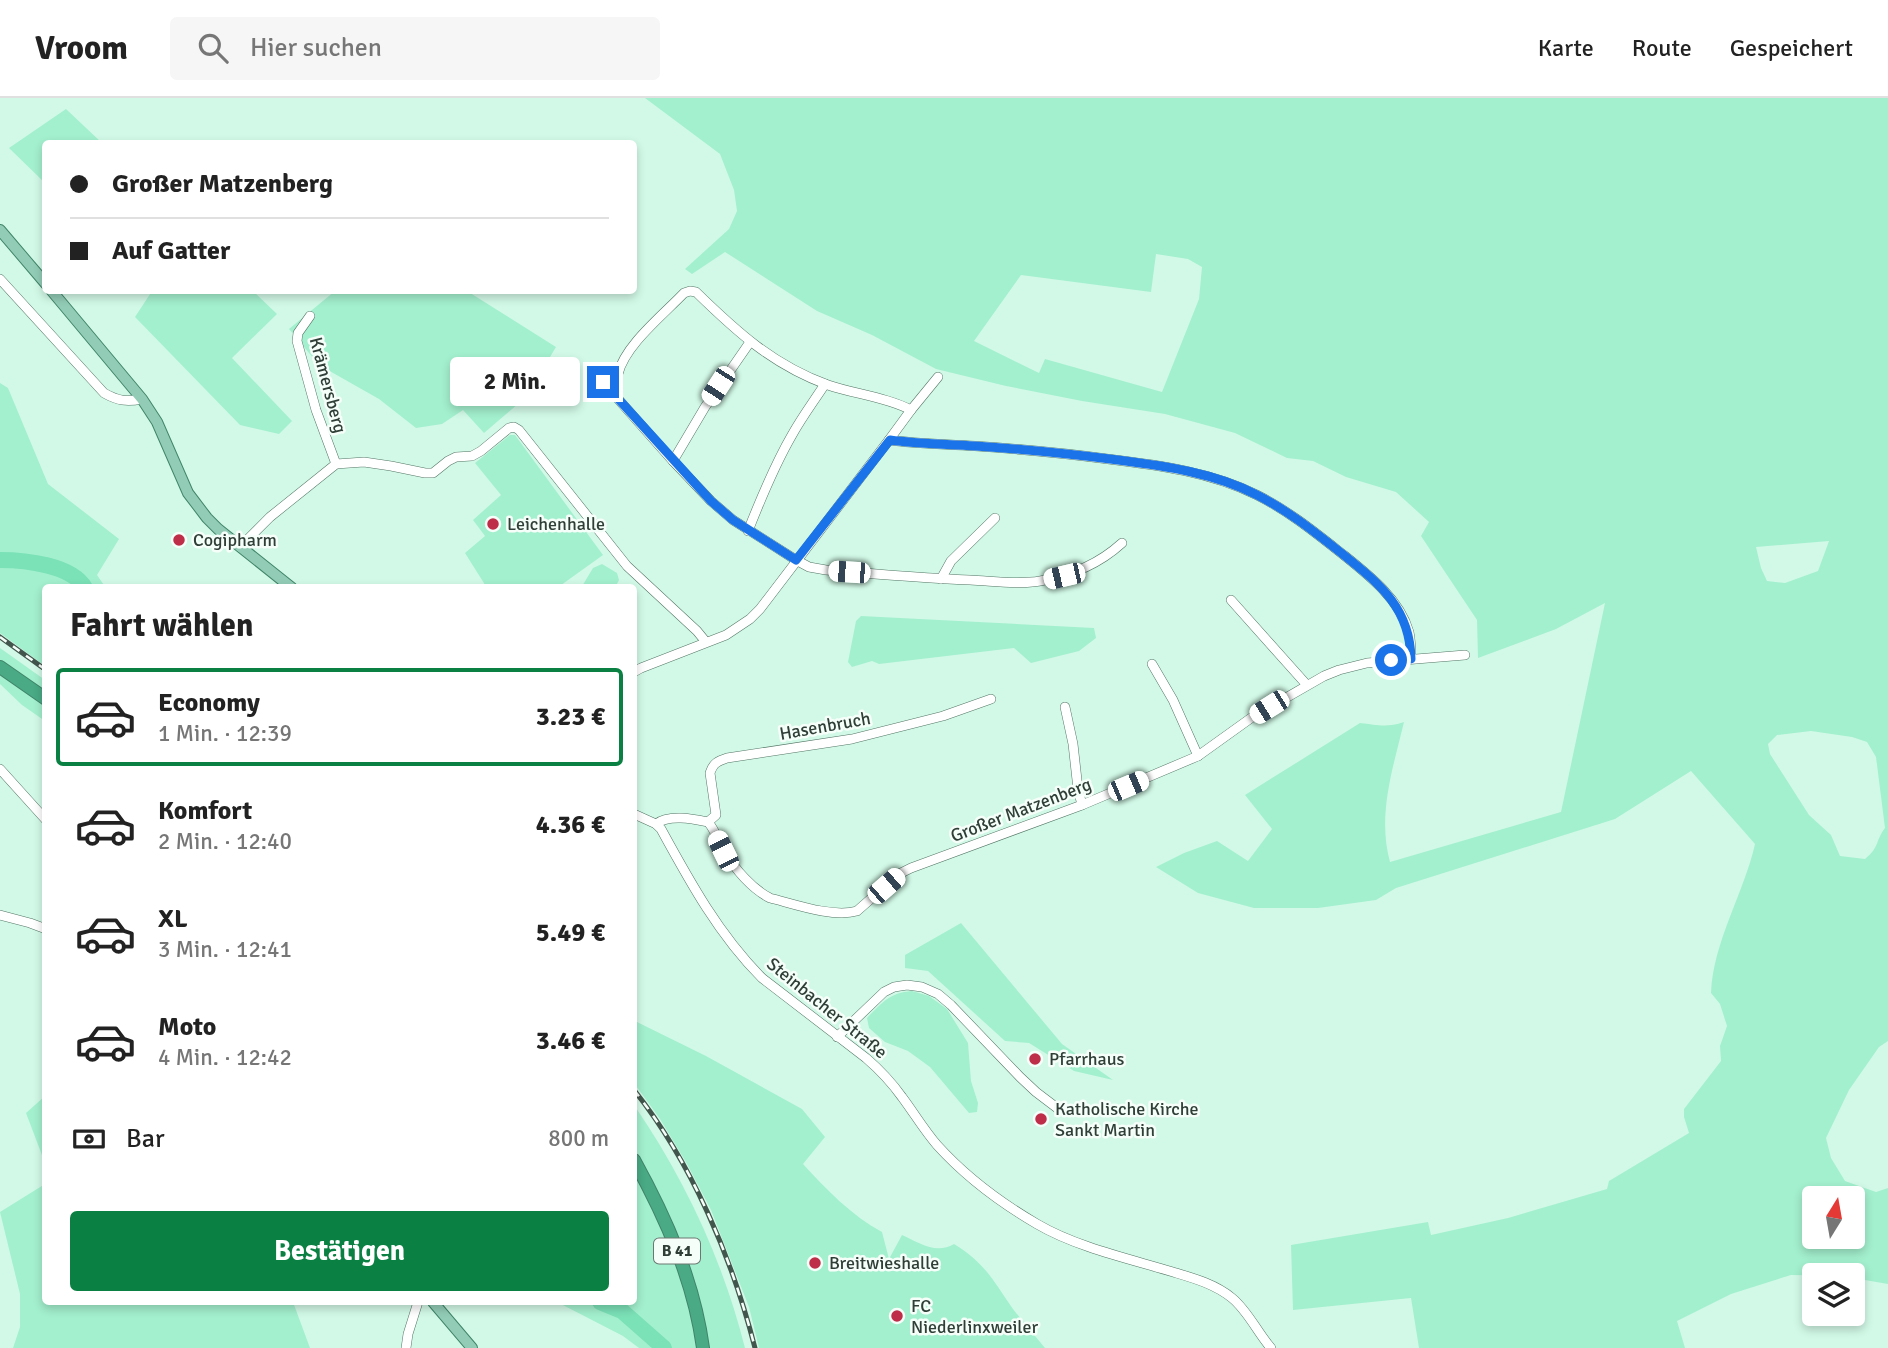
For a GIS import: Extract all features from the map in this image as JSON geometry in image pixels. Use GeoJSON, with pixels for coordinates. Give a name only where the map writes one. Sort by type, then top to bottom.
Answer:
{"type":"FeatureCollection","features":[{"type":"Feature","properties":{"kind":"highway"},"geometry":{"type":"LineString","coordinates":[[0,667],[42,696]]}},
{"type":"Feature","properties":{"kind":"highway","name":"B 41"},"geometry":{"type":"LineString","coordinates":[[637,1166],[669,1231],[682,1266],[695,1306],[703,1348]]}},
{"type":"Feature","properties":{"kind":"main road"},"geometry":{"type":"LineString","coordinates":[[0,230],[42,279]]}},
{"type":"Feature","properties":{"kind":"main road"},"geometry":{"type":"LineString","coordinates":[[54,294],[142,399],[157,422],[181,480],[195,503],[218,529],[287,584]]}},
{"type":"Feature","properties":{"kind":"main road"},"geometry":{"type":"LineString","coordinates":[[436,1305],[472,1348]]}},
{"type":"Feature","properties":{"kind":"street"},"geometry":{"type":"LineString","coordinates":[[0,279],[104,393],[127,402],[142,399]]}},
{"type":"Feature","properties":{"kind":"street"},"geometry":{"type":"LineString","coordinates":[[616,396],[617,377],[622,361],[631,348],[684,293],[690,291],[696,292],[736,331],[774,359],[825,384],[911,410]]}},
{"type":"Feature","properties":{"kind":"street","name":"Krämersberg"},"geometry":{"type":"LineString","coordinates":[[310,316],[298,333],[297,341],[316,410],[336,464]]}},
{"type":"Feature","properties":{"kind":"street"},"geometry":{"type":"LineString","coordinates":[[673,461],[711,396],[750,342]]}},
{"type":"Feature","properties":{"kind":"street"},"geometry":{"type":"LineString","coordinates":[[637,670],[726,635],[750,619],[938,377]]}},
{"type":"Feature","properties":{"kind":"street"},"geometry":{"type":"LineString","coordinates":[[603,382],[711,501],[748,531],[809,566],[826,570],[941,579],[1037,582],[1064,576],[1088,566],[1111,553],[1122,543]]}},
{"type":"Feature","properties":{"kind":"street"},"geometry":{"type":"LineString","coordinates":[[748,531],[780,457],[825,384]]}},
{"type":"Feature","properties":{"kind":"street"},"geometry":{"type":"LineString","coordinates":[[240,547],[270,517],[336,464],[364,463],[433,473],[456,457],[472,456],[481,451],[509,428],[514,427],[627,566],[706,642]]}},
{"type":"Feature","properties":{"kind":"street"},"geometry":{"type":"LineString","coordinates":[[890,440],[1015,449],[1142,463],[1227,482],[1291,515],[1383,590],[1401,612],[1411,641],[1411,659]]}},
{"type":"Feature","properties":{"kind":"street"},"geometry":{"type":"LineString","coordinates":[[941,579],[951,561],[995,518]]}},
{"type":"Feature","properties":{"kind":"street"},"geometry":{"type":"LineString","coordinates":[[1231,600],[1306,684]]}},
{"type":"Feature","properties":{"kind":"street","name":"Großer Matzenberg"},"geometry":{"type":"LineString","coordinates":[[708,822],[723,851],[763,895],[833,912],[849,913],[857,911],[899,874],[911,868],[1082,805],[1198,756],[1251,718],[1324,676],[1354,666],[1465,655]]}},
{"type":"Feature","properties":{"kind":"street"},"geometry":{"type":"LineString","coordinates":[[1152,664],[1173,700],[1198,756]]}},
{"type":"Feature","properties":{"kind":"street","name":"Hasenbruch"},"geometry":{"type":"LineString","coordinates":[[708,822],[716,815],[710,773],[712,766],[718,761],[852,739],[943,716],[991,699]]}},
{"type":"Feature","properties":{"kind":"street"},"geometry":{"type":"LineString","coordinates":[[1065,707],[1082,805]]}},
{"type":"Feature","properties":{"kind":"street"},"geometry":{"type":"LineString","coordinates":[[0,769],[42,816]]}},
{"type":"Feature","properties":{"kind":"street"},"geometry":{"type":"LineString","coordinates":[[637,815],[656,824],[667,818],[708,822]]}},
{"type":"Feature","properties":{"kind":"street","name":"Steinbacher Straße"},"geometry":{"type":"LineString","coordinates":[[656,824],[699,898],[748,964],[883,1074],[936,1144],[952,1160],[1005,1204],[1067,1239],[1183,1275],[1223,1292],[1233,1298],[1271,1348]]}},
{"type":"Feature","properties":{"kind":"street"},"geometry":{"type":"LineString","coordinates":[[0,915],[42,928]]}},
{"type":"Feature","properties":{"kind":"street"},"geometry":{"type":"LineString","coordinates":[[837,1037],[884,992],[907,985],[922,987],[951,1005],[1020,1077],[1061,1111]]}},
{"type":"Feature","properties":{"kind":"street"},"geometry":{"type":"LineString","coordinates":[[406,1348],[417,1305]]}},
{"type":"Feature","properties":{"kind":"street"},"geometry":{"type":"LineString","coordinates":[[472,1348],[483,1348]]}},
{"type":"Feature","properties":{"kind":"green space"},"geometry":{"type":"Polygon","coordinates":[[[645,98],[1888,98],[1888,1041],[1879,1047],[1849,1090],[1826,1138],[1831,1158],[1845,1181],[1859,1186],[1802,1186],[1802,1250],[1866,1250],[1866,1188],[1876,1192],[1888,1188],[1888,1284],[1865,1280],[1865,1263],[1802,1263],[1802,1275],[1791,1275],[1731,1294],[1677,1321],[1685,1348],[1419,1348],[1411,1298],[1293,1310],[1291,1245],[1428,1222],[1431,1235],[1508,1218],[1607,1189],[1609,1181],[1689,1133],[1684,1109],[1721,1061],[1720,1046],[1727,1026],[1720,1004],[1711,993],[1713,974],[1723,936],[1755,844],[1691,771],[1615,819],[1396,888],[1376,900],[1318,908],[1254,908],[1198,893],[1156,867],[1217,841],[1248,861],[1272,829],[1245,795],[1360,723],[1387,725],[1404,722],[1391,774],[1386,809],[1386,844],[1390,862],[1561,812],[1605,603],[1556,629],[1478,658],[1477,620],[1421,536],[1429,522],[1396,492],[1346,477],[1313,461],[1287,458],[1235,433],[1165,414],[1082,401],[936,369],[872,335],[817,311],[725,252],[692,274],[685,269],[729,229],[737,211],[734,190],[720,154],[645,98]],[[1156,254],[1151,292],[1021,275],[974,341],[1039,373],[1045,359],[1162,392],[1199,299],[1202,267],[1188,259],[1156,254]],[[1829,541],[1756,547],[1767,581],[1785,583],[1818,571],[1829,541]],[[1811,731],[1777,735],[1768,744],[1770,754],[1809,815],[1831,835],[1840,856],[1865,859],[1873,851],[1885,828],[1876,757],[1867,742],[1811,731]]]}},
{"type":"Feature","properties":{"kind":"green space"},"geometry":{"type":"Polygon","coordinates":[[[66,109],[99,140],[42,140],[42,180],[9,148],[66,109]]]}},
{"type":"Feature","properties":{"kind":"green space"},"geometry":{"type":"Polygon","coordinates":[[[150,294],[256,294],[277,314],[232,358],[292,421],[279,434],[240,425],[135,317],[150,294]]]}},
{"type":"Feature","properties":{"kind":"green space"},"geometry":{"type":"Polygon","coordinates":[[[331,294],[472,294],[556,347],[526,397],[484,433],[463,410],[442,424],[416,428],[379,399],[319,365],[289,329],[331,294]]]}},
{"type":"Feature","properties":{"kind":"green space"},"geometry":{"type":"Polygon","coordinates":[[[0,383],[8,388],[48,484],[119,539],[97,575],[103,584],[42,584],[42,664],[0,633],[0,383]]]}},
{"type":"Feature","properties":{"kind":"green space"},"geometry":{"type":"Polygon","coordinates":[[[510,435],[515,435],[603,555],[563,584],[484,584],[465,553],[485,536],[473,520],[501,495],[475,463],[510,435]]]}},
{"type":"Feature","properties":{"kind":"green space"},"geometry":{"type":"Polygon","coordinates":[[[602,564],[617,573],[617,584],[583,584],[593,568],[602,564]]]}},
{"type":"Feature","properties":{"kind":"green space"},"geometry":{"type":"Polygon","coordinates":[[[861,616],[1094,628],[1096,638],[1079,651],[1031,663],[1014,648],[879,664],[872,661],[852,667],[848,662],[856,621],[861,616]]]}},
{"type":"Feature","properties":{"kind":"green space"},"geometry":{"type":"Polygon","coordinates":[[[0,648],[42,678],[42,719],[22,705],[0,684],[0,648]]]}},
{"type":"Feature","properties":{"kind":"green space"},"geometry":{"type":"Polygon","coordinates":[[[961,923],[1062,1044],[1113,1080],[1074,1071],[1029,1043],[1005,1041],[928,971],[905,968],[905,955],[961,923]]]}},
{"type":"Feature","properties":{"kind":"green space"},"geometry":{"type":"Polygon","coordinates":[[[912,991],[929,996],[947,1009],[968,1043],[971,1081],[978,1103],[977,1112],[969,1113],[930,1067],[908,1051],[885,1042],[869,1028],[867,1018],[882,1003],[892,996],[912,991]]]}},
{"type":"Feature","properties":{"kind":"green space"},"geometry":{"type":"Polygon","coordinates":[[[637,1022],[706,1056],[802,1109],[825,1137],[803,1164],[850,1210],[882,1232],[889,1259],[902,1235],[934,1248],[954,1244],[974,1258],[988,1273],[1045,1348],[759,1348],[749,1307],[711,1210],[660,1119],[637,1087],[637,1022]]]}},
{"type":"Feature","properties":{"kind":"green space"},"geometry":{"type":"Polygon","coordinates":[[[42,1099],[42,1155],[26,1113],[42,1099]]]}},
{"type":"Feature","properties":{"kind":"green space"},"geometry":{"type":"Polygon","coordinates":[[[637,1109],[686,1191],[714,1252],[745,1348],[639,1348],[623,1336],[563,1305],[637,1305],[637,1109]]]}},
{"type":"Feature","properties":{"kind":"green space"},"geometry":{"type":"Polygon","coordinates":[[[42,1186],[42,1305],[294,1305],[310,1348],[13,1348],[20,1327],[20,1294],[0,1212],[42,1186]]]}},
{"type":"Feature","properties":{"kind":"waterway"},"geometry":{"type":"LineString","coordinates":[[0,560],[47,565],[70,574],[82,584]]}},
{"type":"Feature","properties":{"kind":"waterway"},"geometry":{"type":"LineString","coordinates":[[607,1305],[622,1311],[664,1348]]}},
{"type":"Feature","properties":{"kind":"railway"},"geometry":{"type":"LineString","coordinates":[[0,637],[42,667]]}},
{"type":"Feature","properties":{"kind":"railway"},"geometry":{"type":"LineString","coordinates":[[637,1094],[674,1148],[708,1213],[735,1280],[755,1348]]}},
{"type":"Feature","properties":{"kind":"place","name":"Leichenhalle"},"geometry":{"type":"Point","coordinates":[493,524]}},
{"type":"Feature","properties":{"kind":"place","name":"Cogipharm"},"geometry":{"type":"Point","coordinates":[179,540]}},
{"type":"Feature","properties":{"kind":"place","name":"Pfarrhaus"},"geometry":{"type":"Point","coordinates":[1035,1059]}},
{"type":"Feature","properties":{"kind":"place","name":"Katholische Kirche Sankt Martin"},"geometry":{"type":"Point","coordinates":[1041,1119]}},
{"type":"Feature","properties":{"kind":"place","name":"Breitwieshalle"},"geometry":{"type":"Point","coordinates":[815,1263]}},
{"type":"Feature","properties":{"kind":"place","name":"FC Niederlinxweiler"},"geometry":{"type":"Point","coordinates":[897,1316]}},
{"type":"Feature","properties":{"kind":"route"},"geometry":{"type":"LineString","coordinates":[[603,382],[711,501],[748,531],[796,560],[890,440],[1142,463],[1227,482],[1257,495],[1291,515],[1352,561],[1383,590],[1401,612],[1411,641],[1411,659],[1391,660]]}}]}
